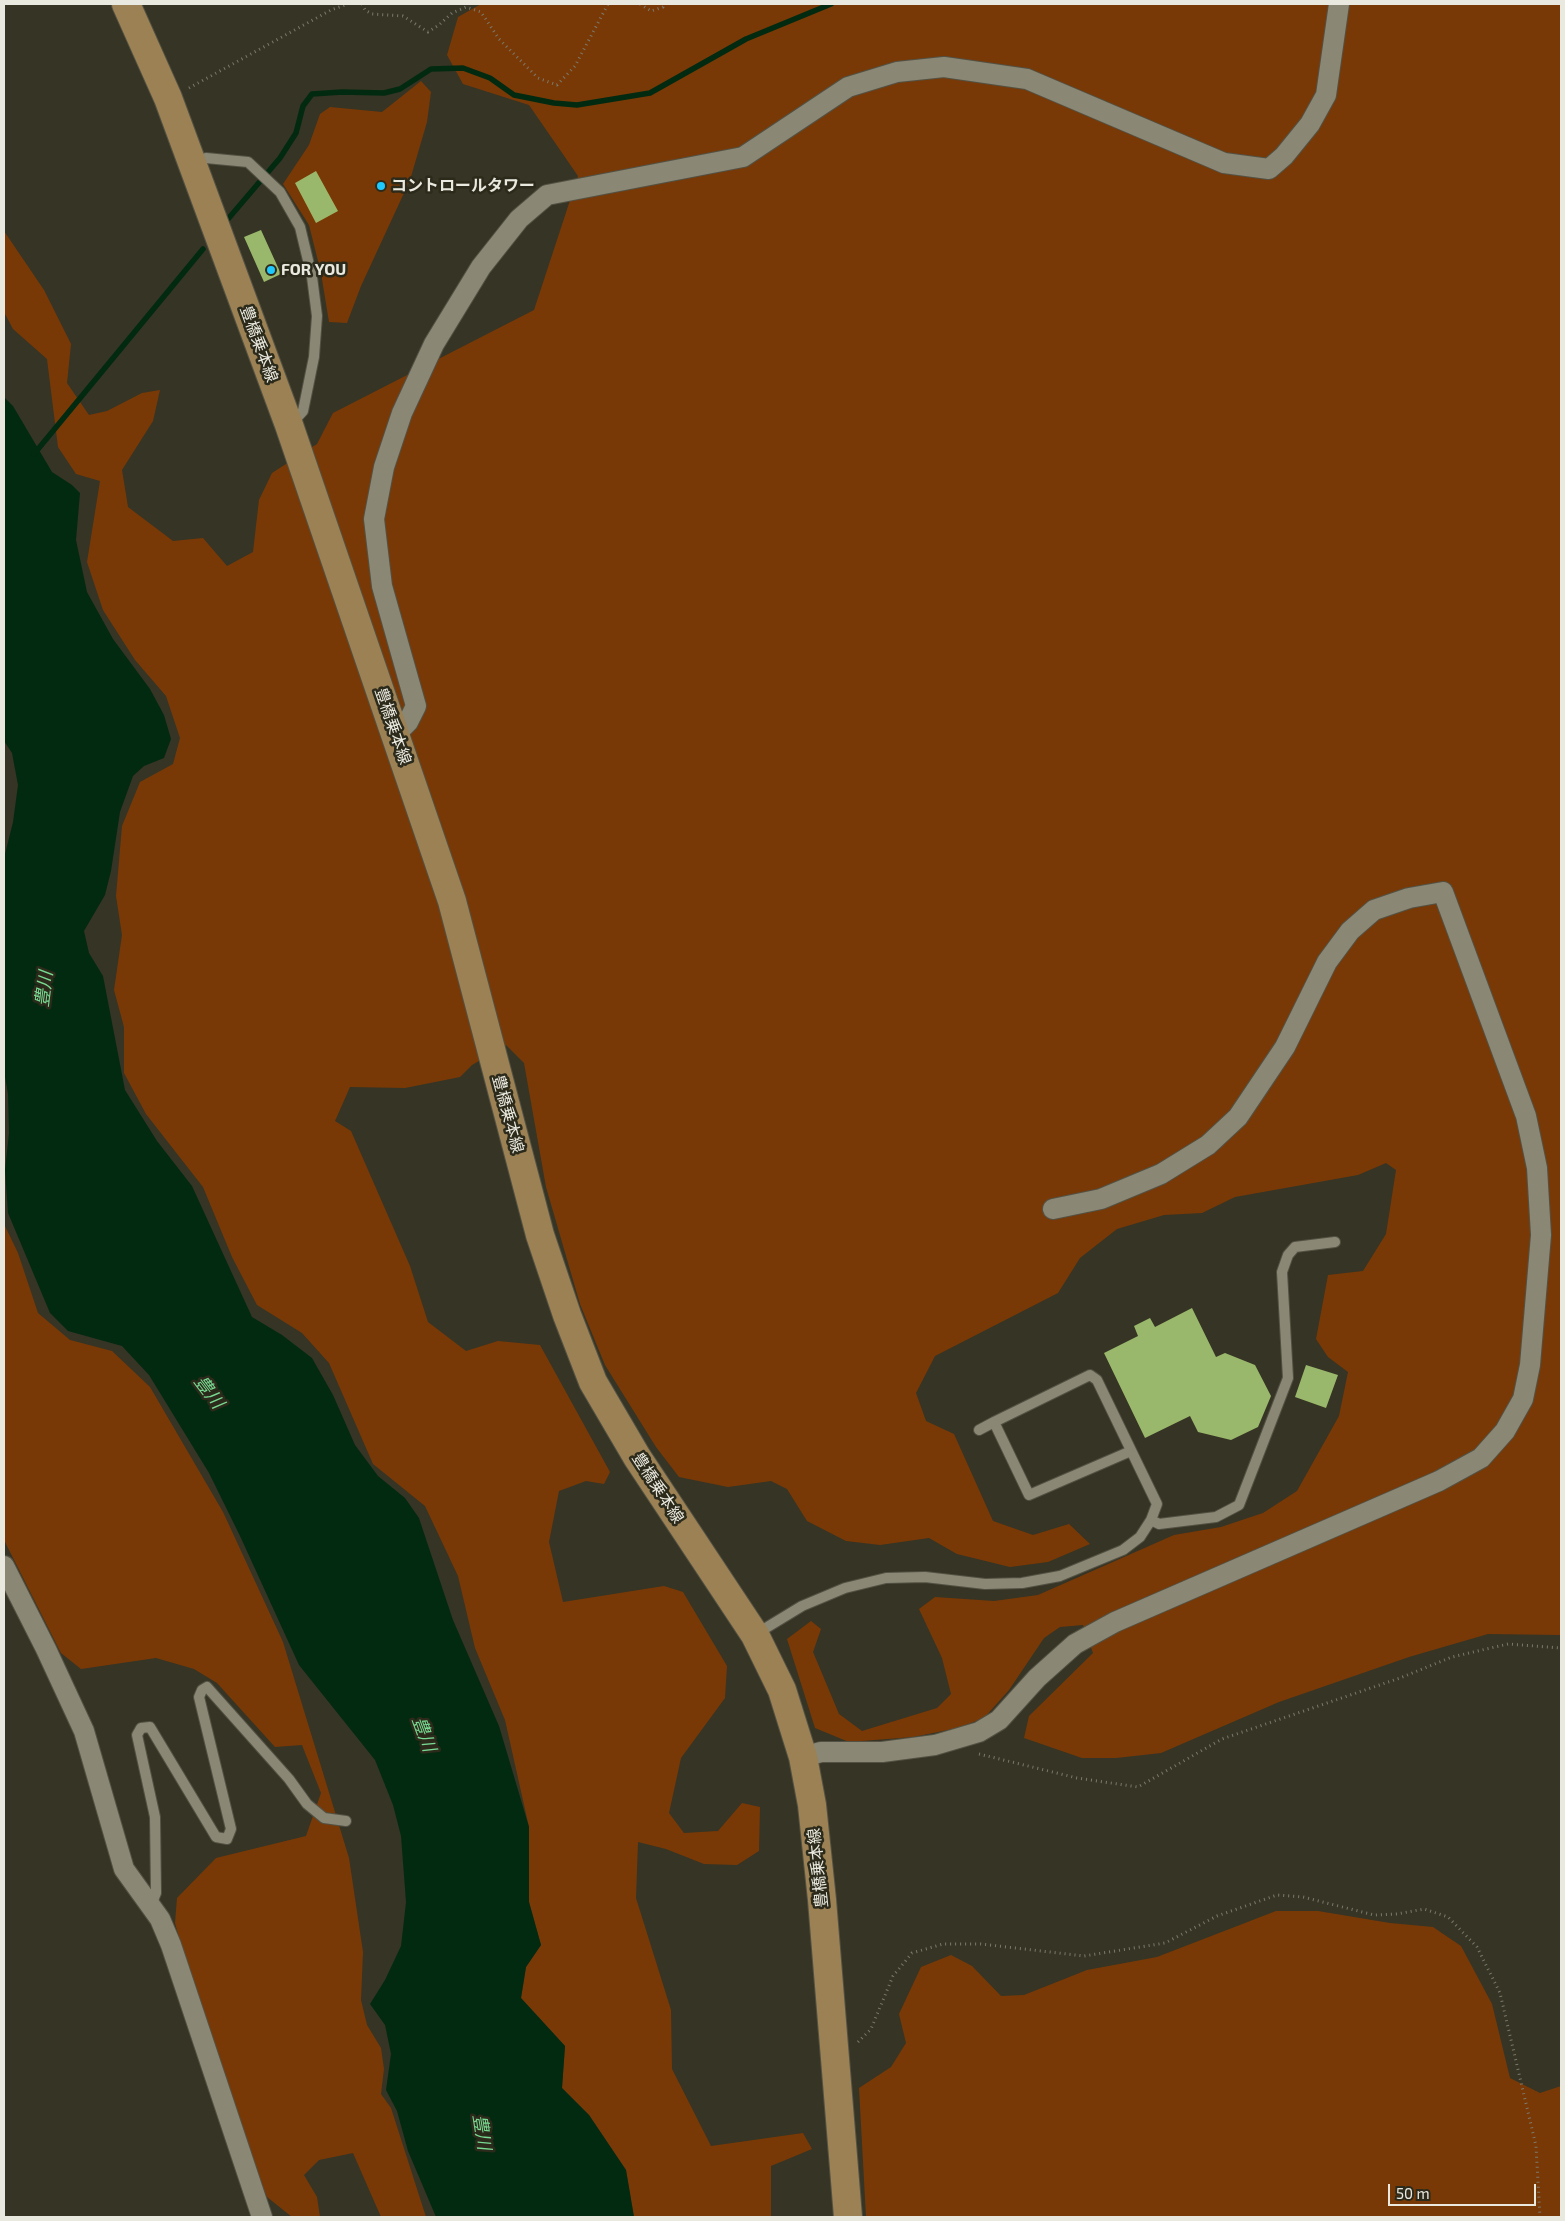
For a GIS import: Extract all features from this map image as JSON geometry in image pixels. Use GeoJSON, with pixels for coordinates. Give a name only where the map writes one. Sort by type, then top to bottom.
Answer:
{"type":"FeatureCollection","features":[{"type":"Feature","properties":{"kind":"main road","name":"豊橋乗本線"},"geometry":{"type":"LineString","coordinates":[[126,4],[168,98],[289,426],[396,734],[452,901],[540,1235],[580,1349],[593,1382],[637,1457],[755,1634],[782,1690],[803,1757],[812,1806],[822,1900],[848,2217]]}},
{"type":"Feature","properties":{"kind":"street"},"geometry":{"type":"LineString","coordinates":[[396,734],[408,722],[416,706],[382,586],[374,519],[384,467],[402,413],[434,344],[481,267],[519,219],[547,195],[743,157],[848,87],[897,72],[944,67],[1027,79],[1224,163],[1269,169],[1284,156],[1310,124],[1326,95],[1339,4]]}},
{"type":"Feature","properties":{"kind":"street"},"geometry":{"type":"LineString","coordinates":[[803,1757],[821,1752],[882,1752],[935,1745],[979,1732],[999,1720],[1037,1678],[1075,1644],[1115,1622],[1439,1481],[1481,1458],[1505,1431],[1523,1399],[1530,1365],[1541,1235],[1537,1168],[1526,1116],[1443,892],[1409,898],[1374,910],[1350,931],[1327,962],[1285,1047],[1238,1117],[1208,1145],[1161,1174],[1101,1199],[1053,1209]]}},
{"type":"Feature","properties":{"kind":"street"},"geometry":{"type":"LineString","coordinates":[[4,1566],[84,1730],[124,1869],[160,1919],[171,1945],[262,2217]]}},
{"type":"Feature","properties":{"kind":"lane"},"geometry":{"type":"LineString","coordinates":[[192,163],[206,158],[248,162],[280,192],[300,227],[312,277],[317,316],[314,357],[303,411],[289,426]]}},
{"type":"Feature","properties":{"kind":"lane"},"geometry":{"type":"LineString","coordinates":[[1151,1520],[1159,1524],[1216,1517],[1238,1505],[1288,1378],[1282,1272],[1285,1263],[1295,1247],[1335,1242]]}},
{"type":"Feature","properties":{"kind":"lane"},"geometry":{"type":"LineString","coordinates":[[755,1634],[802,1606],[845,1588],[886,1578],[925,1577],[985,1584],[1022,1583],[1060,1576],[1123,1550],[1140,1537],[1151,1520],[1157,1504],[1097,1380],[1090,1375],[979,1430]]}},
{"type":"Feature","properties":{"kind":"lane"},"geometry":{"type":"LineString","coordinates":[[994,1422],[1029,1495],[1131,1451]]}},
{"type":"Feature","properties":{"kind":"lane"},"geometry":{"type":"LineString","coordinates":[[151,1905],[156,1893],[154,1817],[136,1735],[141,1728],[150,1727],[216,1837],[227,1839],[231,1828],[199,1697],[202,1690],[207,1687],[289,1779],[307,1804],[324,1818],[346,1821]]}},
{"type":"Feature","properties":{"kind":"path"},"geometry":{"type":"LineString","coordinates":[[168,98],[232,66],[331,10],[348,4]]}},
{"type":"Feature","properties":{"kind":"path"},"geometry":{"type":"LineString","coordinates":[[362,4],[365,10],[372,14],[403,16],[428,32],[439,26],[452,13],[466,7],[481,12],[499,39],[538,78],[557,85],[574,66],[608,4]]}},
{"type":"Feature","properties":{"kind":"path"},"geometry":{"type":"LineString","coordinates":[[640,4],[651,12],[662,7],[663,4]]}},
{"type":"Feature","properties":{"kind":"path"},"geometry":{"type":"LineString","coordinates":[[976,1753],[1077,1778],[1138,1787],[1222,1739],[1400,1678],[1452,1657],[1508,1644],[1561,1648]]}},
{"type":"Feature","properties":{"kind":"path"},"geometry":{"type":"LineString","coordinates":[[834,2051],[855,2045],[871,2030],[893,1976],[912,1953],[943,1944],[981,1944],[1084,1956],[1165,1943],[1217,1916],[1277,1895],[1303,1897],[1374,1915],[1397,1914],[1424,1909],[1448,1917],[1477,1947],[1500,1993],[1536,2146],[1540,2217]]}},
{"type":"Feature","properties":{"kind":"shaded area"},"geometry":{"type":"Polygon","coordinates":[[[481,4],[1561,4],[1561,1635],[1488,1634],[1409,1657],[1279,1702],[1161,1753],[1116,1758],[1082,1758],[1024,1738],[1029,1716],[1093,1653],[1083,1625],[1060,1627],[1044,1638],[1009,1690],[984,1718],[958,1728],[913,1737],[849,1742],[815,1728],[787,1639],[811,1621],[821,1629],[813,1652],[839,1714],[862,1731],[937,1708],[951,1694],[942,1658],[919,1609],[935,1597],[994,1601],[1038,1595],[1174,1535],[1221,1527],[1263,1513],[1297,1491],[1339,1416],[1348,1372],[1328,1357],[1316,1339],[1328,1275],[1363,1271],[1386,1234],[1396,1170],[1386,1163],[1358,1175],[1235,1197],[1202,1213],[1164,1215],[1117,1229],[1080,1258],[1058,1293],[935,1356],[916,1393],[926,1421],[954,1434],[993,1521],[1033,1535],[1069,1524],[1090,1544],[1048,1562],[1010,1567],[957,1554],[929,1538],[880,1545],[846,1541],[807,1521],[787,1489],[771,1481],[728,1487],[679,1477],[656,1447],[605,1365],[580,1304],[546,1187],[524,1063],[506,1045],[472,1065],[460,1077],[405,1088],[350,1087],[335,1121],[351,1131],[410,1266],[428,1322],[466,1351],[498,1341],[540,1345],[610,1472],[604,1484],[586,1481],[559,1491],[549,1542],[563,1602],[664,1586],[683,1592],[727,1666],[725,1698],[681,1758],[669,1813],[684,1833],[718,1831],[742,1803],[760,1807],[759,1851],[737,1865],[704,1864],[666,1849],[638,1842],[636,1898],[671,2010],[672,2069],[711,2146],[803,2133],[812,2149],[771,2166],[771,2217],[634,2217],[626,2170],[589,2115],[562,2088],[565,2046],[521,1998],[526,1967],[541,1945],[529,1902],[529,1827],[505,1720],[475,1648],[458,1576],[425,1506],[373,1464],[329,1363],[302,1333],[257,1305],[232,1257],[203,1187],[146,1114],[124,1073],[124,1027],[114,990],[122,935],[116,896],[122,826],[140,782],[173,764],[180,738],[166,696],[135,660],[103,610],[87,562],[100,481],[76,474],[58,447],[47,359],[13,329],[4,312],[4,231],[44,290],[71,344],[67,383],[89,415],[107,411],[142,393],[160,390],[153,421],[122,470],[128,507],[173,541],[203,538],[227,566],[253,552],[259,500],[272,473],[317,444],[333,413],[534,310],[578,176],[529,105],[463,84],[447,55],[458,17],[481,4]]]}},
{"type":"Feature","properties":{"kind":"shaded area"},"geometry":{"type":"Polygon","coordinates":[[[421,81],[431,92],[427,122],[410,180],[361,286],[347,323],[329,322],[321,273],[309,225],[283,184],[309,145],[320,114],[330,107],[382,112],[421,81]]]}},
{"type":"Feature","properties":{"kind":"shaded area"},"geometry":{"type":"Polygon","coordinates":[[[4,1224],[18,1253],[38,1313],[70,1340],[112,1351],[150,1387],[223,1512],[283,1642],[349,1858],[363,1952],[361,2000],[367,2025],[381,2048],[384,2069],[381,2094],[391,2108],[426,2217],[381,2217],[353,2153],[319,2160],[304,2175],[317,2197],[320,2217],[292,2217],[267,2197],[252,2162],[210,2048],[175,1923],[177,1898],[216,1858],[306,1836],[321,1793],[302,1745],[275,1747],[217,1683],[194,1669],[156,1658],[81,1669],[61,1653],[4,1540],[4,1224]]]}},
{"type":"Feature","properties":{"kind":"shaded area"},"geometry":{"type":"Polygon","coordinates":[[[1276,1911],[1318,1911],[1390,1923],[1433,1927],[1461,1946],[1492,2004],[1510,2078],[1540,2093],[1561,2086],[1561,2217],[866,2217],[859,2088],[891,2067],[906,2043],[899,2014],[921,1967],[951,1955],[972,1966],[1001,1996],[1024,1995],[1087,1970],[1157,1957],[1276,1911]]]}},
{"type":"Feature","properties":{"kind":"water","name":"豊川"},"geometry":{"type":"Polygon","coordinates":[[[4,397],[13,406],[52,472],[72,485],[80,493],[76,540],[87,592],[113,639],[150,689],[164,715],[171,739],[164,758],[144,766],[133,776],[120,812],[111,871],[105,895],[84,931],[89,953],[103,976],[125,1090],[157,1141],[192,1186],[252,1317],[282,1335],[312,1358],[333,1395],[355,1445],[378,1476],[405,1498],[419,1518],[453,1620],[499,1726],[529,1827],[529,1902],[541,1945],[526,1967],[521,1998],[565,2046],[562,2088],[589,2115],[626,2170],[634,2217],[436,2217],[408,2151],[397,2111],[386,2090],[391,2054],[385,2025],[370,2004],[385,1980],[401,1946],[406,1902],[401,1836],[393,1805],[375,1760],[299,1665],[209,1473],[149,1375],[122,1346],[68,1331],[50,1313],[8,1213],[5,1170],[9,1133],[8,1094],[4,1071],[4,858],[13,822],[18,785],[12,753],[4,741],[4,397]]]}},
{"type":"Feature","properties":{"kind":"building"},"geometry":{"type":"Polygon","coordinates":[[[316,171],[338,211],[316,223],[295,183],[316,171]]]}},
{"type":"Feature","properties":{"kind":"building"},"geometry":{"type":"Polygon","coordinates":[[[261,230],[281,274],[264,282],[244,237],[261,230]]]}},
{"type":"Feature","properties":{"kind":"building"},"geometry":{"type":"Polygon","coordinates":[[[1192,1308],[1216,1357],[1225,1353],[1255,1365],[1271,1396],[1258,1427],[1231,1440],[1198,1432],[1190,1416],[1145,1438],[1104,1353],[1138,1336],[1134,1326],[1150,1318],[1155,1327],[1192,1308]]]}},
{"type":"Feature","properties":{"kind":"building"},"geometry":{"type":"Polygon","coordinates":[[[1306,1365],[1338,1375],[1326,1408],[1295,1397],[1306,1365]]]}},
{"type":"Feature","properties":{"kind":"waterway"},"geometry":{"type":"LineString","coordinates":[[228,219],[280,158],[296,133],[303,106],[312,94],[342,92],[384,93],[400,89],[431,69],[463,68],[490,78],[514,95],[554,103],[577,105],[650,93],[746,39],[831,4]]}},
{"type":"Feature","properties":{"kind":"waterway"},"geometry":{"type":"LineString","coordinates":[[34,454],[203,249]]}},
{"type":"Feature","properties":{"kind":"place","name":"コントロールタワー"},"geometry":{"type":"Point","coordinates":[381,186]}},
{"type":"Feature","properties":{"kind":"place","name":"FOR YOU"},"geometry":{"type":"Point","coordinates":[271,270]}}]}
